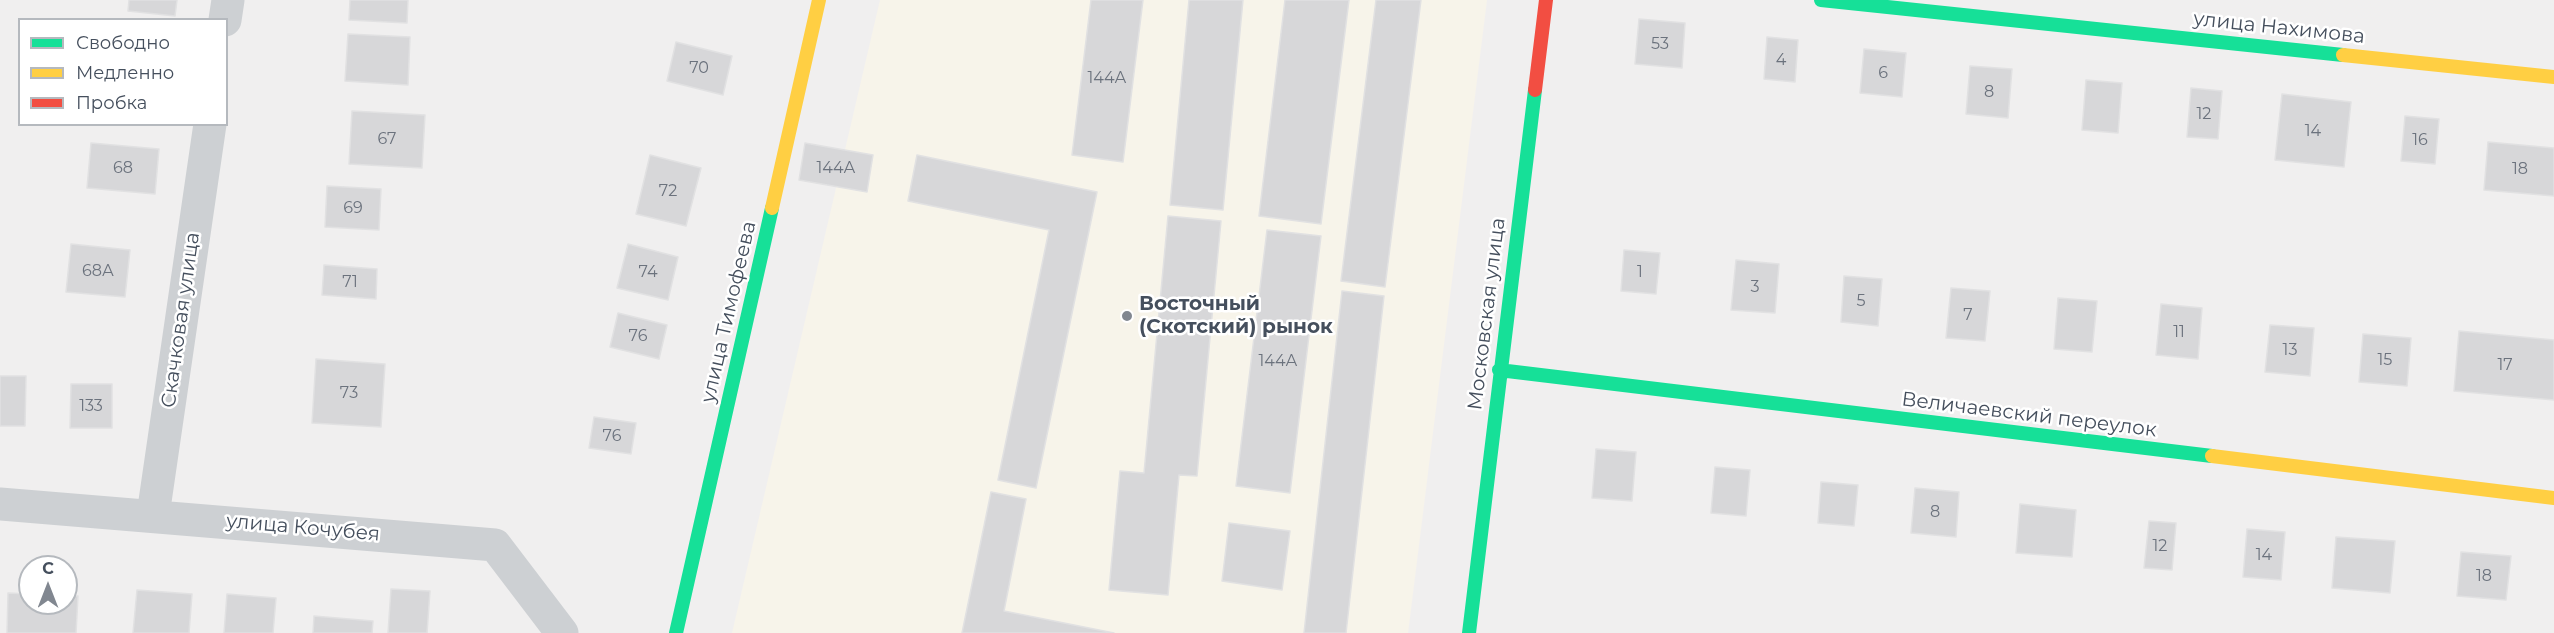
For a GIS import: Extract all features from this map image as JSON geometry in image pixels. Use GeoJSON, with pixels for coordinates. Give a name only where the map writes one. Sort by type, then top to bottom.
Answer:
{"type":"FeatureCollection","features":[{"type":"Feature","properties":{"kind":"street"},"geometry":{"type":"LineString","coordinates":[[225,18],[228,0]]}},
{"type":"Feature","properties":{"kind":"street","name":"улица Тимофеева"},"geometry":{"type":"LineString","coordinates":[[676,633],[819,0]]}},
{"type":"Feature","properties":{"kind":"street","name":"Московская улица"},"geometry":{"type":"LineString","coordinates":[[1469,633],[1499,370],[1546,0]]}},
{"type":"Feature","properties":{"kind":"street","name":"улица Нахимова"},"geometry":{"type":"LineString","coordinates":[[1821,0],[2554,77]]}},
{"type":"Feature","properties":{"kind":"street","name":"Скачковая улица"},"geometry":{"type":"LineString","coordinates":[[153,515],[210,126]]}},
{"type":"Feature","properties":{"kind":"street","name":"Величаевский переулок"},"geometry":{"type":"LineString","coordinates":[[1499,370],[2554,498]]}},
{"type":"Feature","properties":{"kind":"street","name":"улица Кочубея"},"geometry":{"type":"LineString","coordinates":[[0,504],[495,545],[562,633]]}},
{"type":"Feature","properties":{"kind":"shaded area","name":"Восточный (Скотский) рынок"},"geometry":{"type":"Polygon","coordinates":[[[880,0],[1487,0],[1408,633],[732,633],[880,0]]]}},
{"type":"Feature","properties":{"kind":"building"},"geometry":{"type":"Polygon","coordinates":[[[129,0],[177,0],[175,16],[128,11],[129,0]]]}},
{"type":"Feature","properties":{"kind":"building"},"geometry":{"type":"Polygon","coordinates":[[[350,0],[408,0],[407,23],[349,20],[350,0]]]}},
{"type":"Feature","properties":{"kind":"building"},"geometry":{"type":"Polygon","coordinates":[[[1091,0],[1143,0],[1123,162],[1072,155],[1091,0]]]}},
{"type":"Feature","properties":{"kind":"building"},"geometry":{"type":"Polygon","coordinates":[[[1189,0],[1243,0],[1223,210],[1170,205],[1189,0]]]}},
{"type":"Feature","properties":{"kind":"building"},"geometry":{"type":"Polygon","coordinates":[[[1285,0],[1349,0],[1321,224],[1259,216],[1285,0]]]}},
{"type":"Feature","properties":{"kind":"building"},"geometry":{"type":"Polygon","coordinates":[[[1376,0],[1421,0],[1385,287],[1341,281],[1376,0]]]}},
{"type":"Feature","properties":{"kind":"building"},"geometry":{"type":"Polygon","coordinates":[[[1639,19],[1685,23],[1682,68],[1635,64],[1639,19]]]}},
{"type":"Feature","properties":{"kind":"building"},"geometry":{"type":"Polygon","coordinates":[[[348,34],[410,37],[408,85],[345,81],[348,34]]]}},
{"type":"Feature","properties":{"kind":"building"},"geometry":{"type":"Polygon","coordinates":[[[1767,37],[1798,40],[1795,82],[1764,79],[1767,37]]]}},
{"type":"Feature","properties":{"kind":"building"},"geometry":{"type":"Polygon","coordinates":[[[676,42],[732,56],[723,95],[667,81],[676,42]]]}},
{"type":"Feature","properties":{"kind":"building"},"geometry":{"type":"Polygon","coordinates":[[[1864,49],[1906,53],[1902,97],[1860,93],[1864,49]]]}},
{"type":"Feature","properties":{"kind":"building"},"geometry":{"type":"Polygon","coordinates":[[[1970,66],[2012,69],[2008,118],[1966,114],[1970,66]]]}},
{"type":"Feature","properties":{"kind":"building"},"geometry":{"type":"Polygon","coordinates":[[[2086,80],[2122,83],[2118,133],[2082,130],[2086,80]]]}},
{"type":"Feature","properties":{"kind":"building"},"geometry":{"type":"Polygon","coordinates":[[[2191,88],[2222,91],[2218,139],[2187,137],[2191,88]]]}},
{"type":"Feature","properties":{"kind":"building"},"geometry":{"type":"Polygon","coordinates":[[[2282,94],[2351,102],[2344,167],[2275,160],[2282,94]]]}},
{"type":"Feature","properties":{"kind":"building"},"geometry":{"type":"Polygon","coordinates":[[[352,111],[425,115],[422,168],[349,164],[352,111]]]}},
{"type":"Feature","properties":{"kind":"building"},"geometry":{"type":"Polygon","coordinates":[[[2405,116],[2439,119],[2435,164],[2401,161],[2405,116]]]}},
{"type":"Feature","properties":{"kind":"building"},"geometry":{"type":"Polygon","coordinates":[[[2488,142],[2554,148],[2554,196],[2484,190],[2488,142]]]}},
{"type":"Feature","properties":{"kind":"building"},"geometry":{"type":"Polygon","coordinates":[[[91,143],[159,149],[155,194],[87,188],[91,143]]]}},
{"type":"Feature","properties":{"kind":"building"},"geometry":{"type":"Polygon","coordinates":[[[805,143],[873,155],[867,192],[799,180],[805,143]]]}},
{"type":"Feature","properties":{"kind":"building"},"geometry":{"type":"Polygon","coordinates":[[[650,155],[701,168],[686,226],[636,214],[650,155]]]}},
{"type":"Feature","properties":{"kind":"building"},"geometry":{"type":"Polygon","coordinates":[[[917,155],[1097,192],[1036,488],[998,480],[1049,230],[908,201],[917,155]]]}},
{"type":"Feature","properties":{"kind":"building"},"geometry":{"type":"Polygon","coordinates":[[[327,186],[381,189],[379,230],[325,227],[327,186]]]}},
{"type":"Feature","properties":{"kind":"building"},"geometry":{"type":"Polygon","coordinates":[[[1168,216],[1221,221],[1197,476],[1179,475],[1168,595],[1109,590],[1120,471],[1144,473],[1168,216]]]}},
{"type":"Feature","properties":{"kind":"building"},"geometry":{"type":"Polygon","coordinates":[[[1267,230],[1321,236],[1290,493],[1236,486],[1267,230]]]}},
{"type":"Feature","properties":{"kind":"building"},"geometry":{"type":"Polygon","coordinates":[[[71,244],[130,250],[125,297],[66,292],[71,244]]]}},
{"type":"Feature","properties":{"kind":"building"},"geometry":{"type":"Polygon","coordinates":[[[628,244],[678,257],[668,300],[617,288],[628,244]]]}},
{"type":"Feature","properties":{"kind":"building"},"geometry":{"type":"Polygon","coordinates":[[[1624,250],[1660,253],[1656,294],[1621,291],[1624,250]]]}},
{"type":"Feature","properties":{"kind":"building"},"geometry":{"type":"Polygon","coordinates":[[[1736,260],[1779,264],[1775,313],[1731,310],[1736,260]]]}},
{"type":"Feature","properties":{"kind":"building"},"geometry":{"type":"Polygon","coordinates":[[[324,265],[377,269],[376,299],[322,295],[324,265]]]}},
{"type":"Feature","properties":{"kind":"building"},"geometry":{"type":"Polygon","coordinates":[[[1844,276],[1882,279],[1878,326],[1841,322],[1844,276]]]}},
{"type":"Feature","properties":{"kind":"building"},"geometry":{"type":"Polygon","coordinates":[[[1951,288],[1990,291],[1985,341],[1946,338],[1951,288]]]}},
{"type":"Feature","properties":{"kind":"building"},"geometry":{"type":"Polygon","coordinates":[[[1342,291],[1384,296],[1346,633],[1304,633],[1342,291]]]}},
{"type":"Feature","properties":{"kind":"building"},"geometry":{"type":"Polygon","coordinates":[[[2058,298],[2097,301],[2092,352],[2054,349],[2058,298]]]}},
{"type":"Feature","properties":{"kind":"building"},"geometry":{"type":"Polygon","coordinates":[[[2161,304],[2202,308],[2198,359],[2156,355],[2161,304]]]}},
{"type":"Feature","properties":{"kind":"building"},"geometry":{"type":"Polygon","coordinates":[[[618,313],[667,325],[659,359],[610,347],[618,313]]]}},
{"type":"Feature","properties":{"kind":"building"},"geometry":{"type":"Polygon","coordinates":[[[2270,325],[2314,328],[2310,376],[2265,372],[2270,325]]]}},
{"type":"Feature","properties":{"kind":"building"},"geometry":{"type":"Polygon","coordinates":[[[2459,331],[2554,340],[2554,400],[2454,391],[2459,331]]]}},
{"type":"Feature","properties":{"kind":"building"},"geometry":{"type":"Polygon","coordinates":[[[2363,334],[2411,338],[2407,386],[2359,382],[2363,334]]]}},
{"type":"Feature","properties":{"kind":"building"},"geometry":{"type":"Polygon","coordinates":[[[316,359],[385,364],[381,427],[312,423],[316,359]]]}},
{"type":"Feature","properties":{"kind":"building"},"geometry":{"type":"Polygon","coordinates":[[[0,376],[26,376],[25,426],[0,426],[0,376]]]}},
{"type":"Feature","properties":{"kind":"building"},"geometry":{"type":"Polygon","coordinates":[[[71,384],[112,384],[112,428],[70,428],[71,384]]]}},
{"type":"Feature","properties":{"kind":"building"},"geometry":{"type":"Polygon","coordinates":[[[594,417],[636,423],[631,454],[589,448],[594,417]]]}},
{"type":"Feature","properties":{"kind":"building"},"geometry":{"type":"Polygon","coordinates":[[[1596,449],[1636,452],[1632,501],[1592,498],[1596,449]]]}},
{"type":"Feature","properties":{"kind":"building"},"geometry":{"type":"Polygon","coordinates":[[[1715,467],[1750,470],[1746,516],[1711,513],[1715,467]]]}},
{"type":"Feature","properties":{"kind":"building"},"geometry":{"type":"Polygon","coordinates":[[[1821,482],[1858,485],[1854,526],[1818,523],[1821,482]]]}},
{"type":"Feature","properties":{"kind":"building"},"geometry":{"type":"Polygon","coordinates":[[[1915,488],[1959,492],[1956,537],[1911,533],[1915,488]]]}},
{"type":"Feature","properties":{"kind":"building"},"geometry":{"type":"Polygon","coordinates":[[[991,492],[1026,499],[1004,611],[1114,633],[962,633],[991,492]]]}},
{"type":"Feature","properties":{"kind":"building"},"geometry":{"type":"Polygon","coordinates":[[[2020,504],[2076,510],[2072,557],[2016,553],[2020,504]]]}},
{"type":"Feature","properties":{"kind":"building"},"geometry":{"type":"Polygon","coordinates":[[[2149,521],[2176,523],[2172,570],[2144,568],[2149,521]]]}},
{"type":"Feature","properties":{"kind":"building"},"geometry":{"type":"Polygon","coordinates":[[[1229,523],[1290,531],[1282,590],[1222,581],[1229,523]]]}},
{"type":"Feature","properties":{"kind":"building"},"geometry":{"type":"Polygon","coordinates":[[[2247,529],[2285,532],[2281,580],[2243,577],[2247,529]]]}},
{"type":"Feature","properties":{"kind":"building"},"geometry":{"type":"Polygon","coordinates":[[[2336,537],[2395,541],[2390,593],[2332,588],[2336,537]]]}},
{"type":"Feature","properties":{"kind":"building"},"geometry":{"type":"Polygon","coordinates":[[[2461,552],[2511,556],[2506,600],[2457,596],[2461,552]]]}},
{"type":"Feature","properties":{"kind":"building"},"geometry":{"type":"Polygon","coordinates":[[[391,589],[430,591],[427,633],[388,633],[391,589]]]}},
{"type":"Feature","properties":{"kind":"building"},"geometry":{"type":"Polygon","coordinates":[[[137,590],[192,594],[189,633],[133,633],[137,590]]]}},
{"type":"Feature","properties":{"kind":"building"},"geometry":{"type":"Polygon","coordinates":[[[8,593],[18,593],[18,615],[77,615],[76,633],[7,633],[8,593]]]}},
{"type":"Feature","properties":{"kind":"building"},"geometry":{"type":"Polygon","coordinates":[[[227,594],[276,598],[273,633],[224,633],[227,594]]]}},
{"type":"Feature","properties":{"kind":"building"},"geometry":{"type":"Polygon","coordinates":[[[314,616],[373,621],[372,633],[313,633],[314,616]]]}},
{"type":"Feature","properties":{"kind":"traffic: fast"},"geometry":{"type":"LineString","coordinates":[[1821,0],[2343,55]]}},
{"type":"Feature","properties":{"kind":"traffic: fast"},"geometry":{"type":"LineString","coordinates":[[1469,633],[1535,90]]}},
{"type":"Feature","properties":{"kind":"traffic: fast"},"geometry":{"type":"LineString","coordinates":[[676,633],[772,208]]}},
{"type":"Feature","properties":{"kind":"traffic: fast"},"geometry":{"type":"LineString","coordinates":[[1499,370],[2212,456]]}},
{"type":"Feature","properties":{"kind":"traffic: slow"},"geometry":{"type":"LineString","coordinates":[[772,208],[819,0]]}},
{"type":"Feature","properties":{"kind":"traffic: slow"},"geometry":{"type":"LineString","coordinates":[[2343,55],[2554,77]]}},
{"type":"Feature","properties":{"kind":"traffic: slow"},"geometry":{"type":"LineString","coordinates":[[2212,456],[2554,498]]}},
{"type":"Feature","properties":{"kind":"traffic: jam"},"geometry":{"type":"LineString","coordinates":[[1535,90],[1546,0]]}},
{"type":"Feature","properties":{"kind":"place","name":"Восточный (Скотский) рынок"},"geometry":{"type":"Point","coordinates":[1127,316]}}]}
